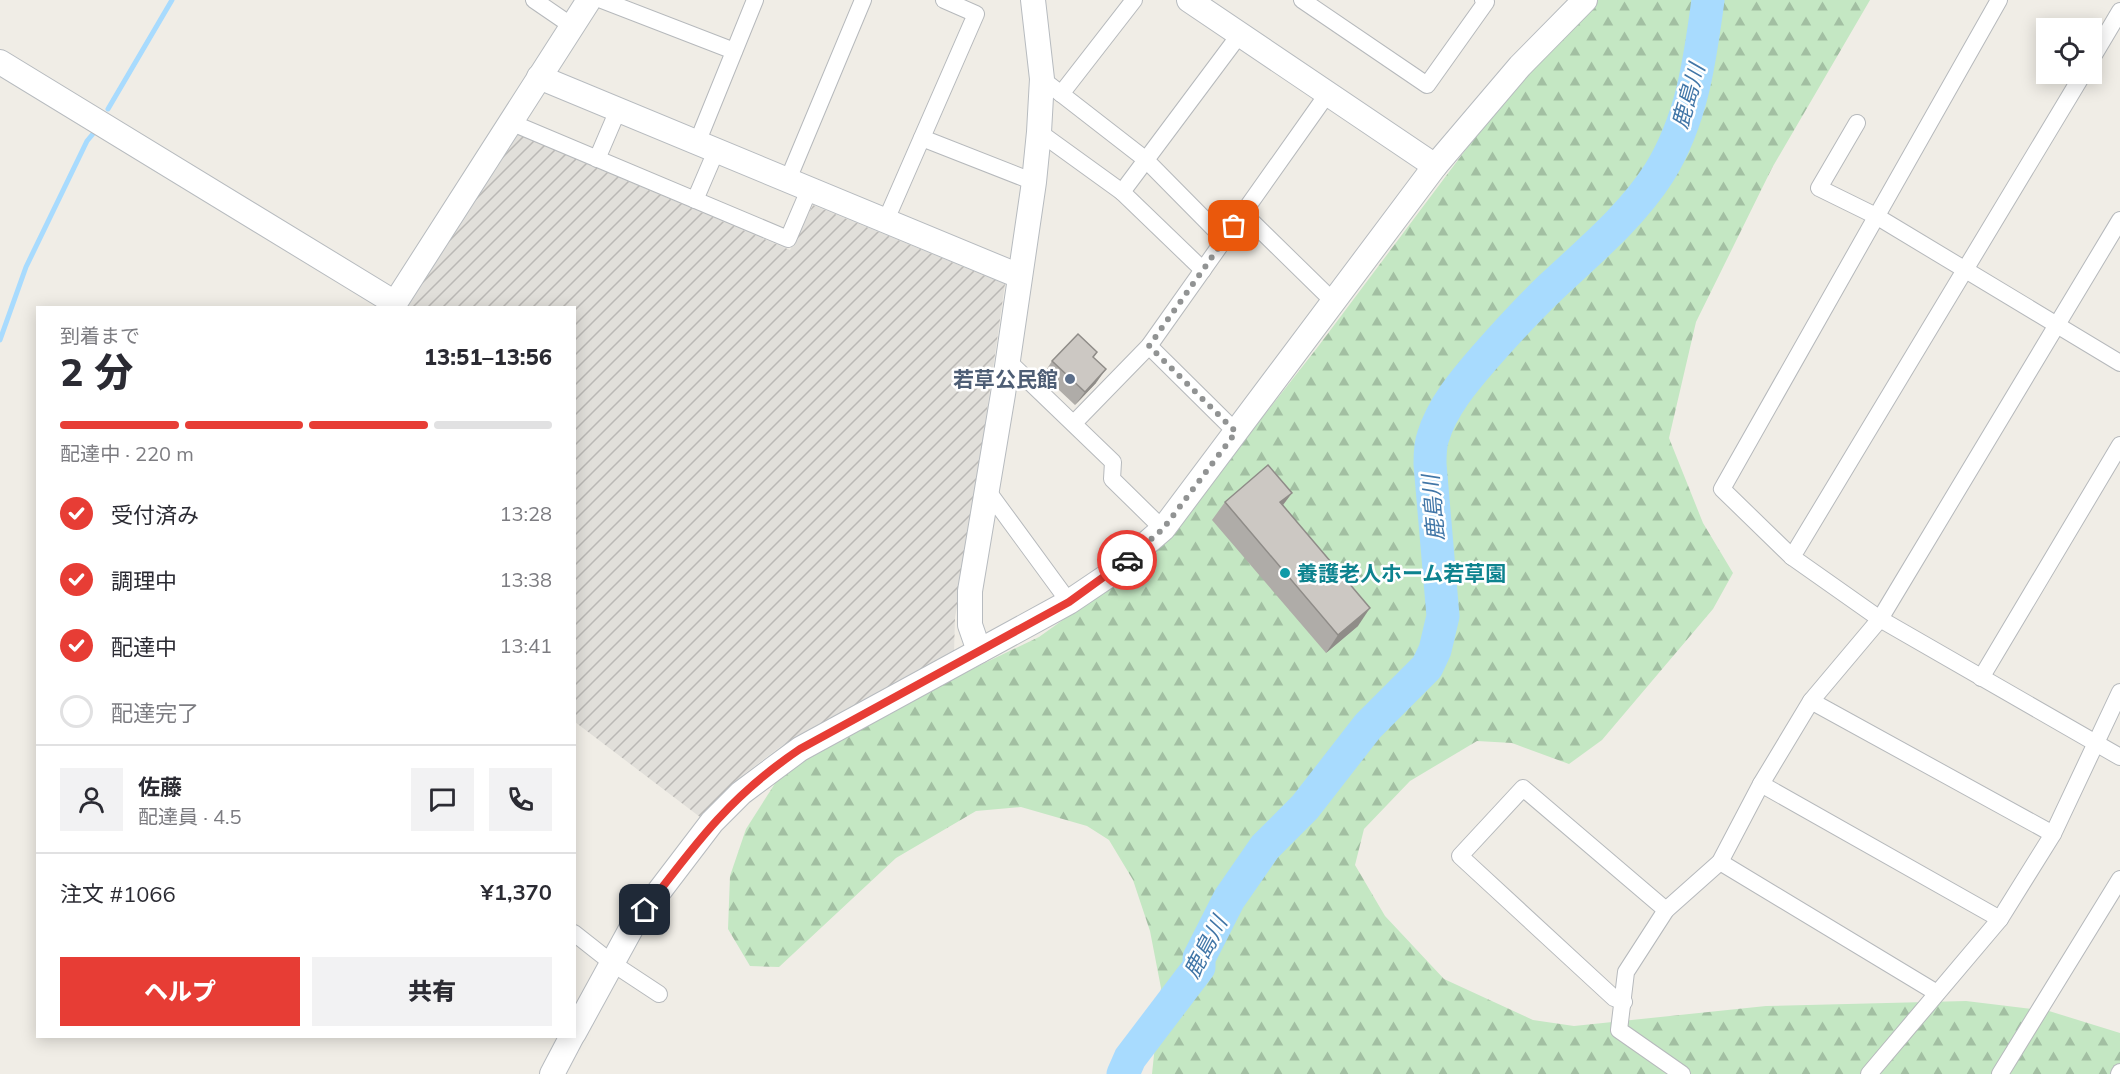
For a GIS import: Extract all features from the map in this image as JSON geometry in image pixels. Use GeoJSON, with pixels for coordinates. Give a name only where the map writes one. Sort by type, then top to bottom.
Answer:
{"type":"FeatureCollection","features":[{"type":"Feature","properties":{"kind":"street"},"geometry":{"type":"LineString","coordinates":[[534,0],[572,26]]}},
{"type":"Feature","properties":{"kind":"street"},"geometry":{"type":"LineString","coordinates":[[0,62],[395,303],[589,0]]}},
{"type":"Feature","properties":{"kind":"street"},"geometry":{"type":"LineString","coordinates":[[602,0],[734,51]]}},
{"type":"Feature","properties":{"kind":"street"},"geometry":{"type":"LineString","coordinates":[[695,200],[706,147],[734,51],[755,0]]}},
{"type":"Feature","properties":{"kind":"street"},"geometry":{"type":"LineString","coordinates":[[510,122],[788,238],[798,186],[863,0]]}},
{"type":"Feature","properties":{"kind":"street"},"geometry":{"type":"LineString","coordinates":[[886,220],[976,14],[944,0]]}},
{"type":"Feature","properties":{"kind":"street"},"geometry":{"type":"LineString","coordinates":[[979,651],[970,625],[970,591],[1034,182],[1039,132],[1042,80],[1033,0]]}},
{"type":"Feature","properties":{"kind":"street"},"geometry":{"type":"LineString","coordinates":[[1061,94],[1134,0]]}},
{"type":"Feature","properties":{"kind":"street"},"geometry":{"type":"LineString","coordinates":[[1189,0],[1435,166]]}},
{"type":"Feature","properties":{"kind":"street"},"geometry":{"type":"LineString","coordinates":[[1302,0],[1428,85],[1486,2],[1483,0]]}},
{"type":"Feature","properties":{"kind":"street"},"geometry":{"type":"LineString","coordinates":[[576,1029],[639,918],[712,822],[741,793],[800,749],[1069,602],[1112,573],[1163,529],[1435,166],[1520,66],[1585,0]]}},
{"type":"Feature","properties":{"kind":"street"},"geometry":{"type":"LineString","coordinates":[[1999,0],[1722,489],[1792,556],[1880,619],[2120,757]]}},
{"type":"Feature","properties":{"kind":"street"},"geometry":{"type":"LineString","coordinates":[[2102,41],[2120,11]]}},
{"type":"Feature","properties":{"kind":"street"},"geometry":{"type":"LineString","coordinates":[[1122,192],[1240,34]]}},
{"type":"Feature","properties":{"kind":"street"},"geometry":{"type":"LineString","coordinates":[[539,77],[1019,276]]}},
{"type":"Feature","properties":{"kind":"street"},"geometry":{"type":"LineString","coordinates":[[1042,80],[1145,159],[1224,239]]}},
{"type":"Feature","properties":{"kind":"street"},"geometry":{"type":"LineString","coordinates":[[1792,556],[2077,84]]}},
{"type":"Feature","properties":{"kind":"street"},"geometry":{"type":"LineString","coordinates":[[1074,423],[1149,346],[1328,93]]}},
{"type":"Feature","properties":{"kind":"street"},"geometry":{"type":"LineString","coordinates":[[597,159],[618,110]]}},
{"type":"Feature","properties":{"kind":"street"},"geometry":{"type":"LineString","coordinates":[[1857,123],[1819,188],[1876,216],[1966,268],[2120,363]]}},
{"type":"Feature","properties":{"kind":"street"},"geometry":{"type":"LineString","coordinates":[[1039,132],[1122,192],[1203,270]]}},
{"type":"Feature","properties":{"kind":"street"},"geometry":{"type":"LineString","coordinates":[[922,138],[1034,182]]}},
{"type":"Feature","properties":{"kind":"street"},"geometry":{"type":"LineString","coordinates":[[1243,213],[1334,302]]}},
{"type":"Feature","properties":{"kind":"street"},"geometry":{"type":"LineString","coordinates":[[1682,1074],[1619,1030],[1626,972],[1666,910],[1720,862],[1761,784],[1811,701],[1880,619],[2120,220]]}},
{"type":"Feature","properties":{"kind":"street"},"geometry":{"type":"LineString","coordinates":[[1149,346],[1236,432]]}},
{"type":"Feature","properties":{"kind":"street"},"geometry":{"type":"LineString","coordinates":[[1007,360],[1113,462],[1112,479],[1163,529]]}},
{"type":"Feature","properties":{"kind":"street"},"geometry":{"type":"LineString","coordinates":[[1981,678],[2120,445]]}},
{"type":"Feature","properties":{"kind":"street"},"geometry":{"type":"LineString","coordinates":[[987,490],[1069,602]]}},
{"type":"Feature","properties":{"kind":"street"},"geometry":{"type":"LineString","coordinates":[[1869,1074],[2000,919],[2053,834],[2120,692]]}},
{"type":"Feature","properties":{"kind":"street"},"geometry":{"type":"LineString","coordinates":[[1811,701],[2053,834]]}},
{"type":"Feature","properties":{"kind":"street"},"geometry":{"type":"LineString","coordinates":[[1761,784],[2000,919]]}},
{"type":"Feature","properties":{"kind":"street"},"geometry":{"type":"LineString","coordinates":[[1624,1002],[1614,998],[1460,856],[1523,788],[1666,910]]}},
{"type":"Feature","properties":{"kind":"street"},"geometry":{"type":"LineString","coordinates":[[1720,862],[1937,993]]}},
{"type":"Feature","properties":{"kind":"street"},"geometry":{"type":"LineString","coordinates":[[2000,1074],[2120,879]]}},
{"type":"Feature","properties":{"kind":"street"},"geometry":{"type":"LineString","coordinates":[[576,935],[612,963],[659,994]]}},
{"type":"Feature","properties":{"kind":"street"},"geometry":{"type":"LineString","coordinates":[[552,1074],[571,1038]]}},
{"type":"Feature","properties":{"kind":"shaded area"},"geometry":{"type":"Polygon","coordinates":[[[515,133],[790,250],[813,205],[1005,284],[964,573],[955,617],[954,653],[780,747],[743,775],[700,817],[576,723],[576,306],[406,306],[515,133]]]}},
{"type":"Feature","properties":{"kind":"green space"},"geometry":{"type":"Polygon","coordinates":[[[1578,0],[1870,0],[1772,168],[1696,322],[1669,438],[1703,523],[1733,573],[1713,609],[1602,740],[1569,764],[1512,743],[1477,741],[1410,781],[1364,829],[1355,865],[1385,916],[1444,979],[1533,1020],[1574,1026],[1766,1006],[1966,1001],[2049,1011],[2120,1033],[2120,1074],[1152,1074],[1161,988],[1150,931],[1133,880],[1109,840],[1087,826],[1021,807],[976,811],[896,858],[779,967],[750,966],[728,929],[730,876],[746,829],[781,774],[811,746],[1039,637],[1095,597],[1195,503],[1317,348],[1578,0]]]}},
{"type":"Feature","properties":{"kind":"building"},"geometry":{"type":"Polygon","coordinates":[[[1078,334],[1097,352],[1093,357],[1106,369],[1085,392],[1052,361],[1078,334]]]}},
{"type":"Feature","properties":{"kind":"building"},"geometry":{"type":"Polygon","coordinates":[[[1268,465],[1292,493],[1280,502],[1370,608],[1338,635],[1225,502],[1268,465]]]}},
{"type":"Feature","properties":{"kind":"waterway"},"geometry":{"type":"LineString","coordinates":[[108,109],[172,0]]}},
{"type":"Feature","properties":{"kind":"waterway","name":"鹿島川"},"geometry":{"type":"LineString","coordinates":[[1123,1074],[1130,1058],[1199,967],[1199,958],[1229,899],[1265,847],[1305,807],[1368,726],[1427,667],[1435,650],[1443,616],[1430,464],[1431,443],[1437,426],[1454,395],[1484,358],[1533,305],[1622,219],[1659,173],[1687,111],[1698,67],[1708,0]]}},
{"type":"Feature","properties":{"kind":"waterway"},"geometry":{"type":"LineString","coordinates":[[0,340],[26,267],[87,141],[97,129]]}},
{"type":"Feature","properties":{"kind":"way so far"},"geometry":{"type":"LineString","coordinates":[[1127,560],[1163,529],[1236,432],[1149,346],[1234,226]]}},
{"type":"Feature","properties":{"kind":"place","name":"若草公民館"},"geometry":{"type":"Point","coordinates":[1070,379]}},
{"type":"Feature","properties":{"kind":"place","name":"養護老人ホーム若草園"},"geometry":{"type":"Point","coordinates":[1285,573]}},
{"type":"Feature","properties":{"kind":"route"},"geometry":{"type":"LineString","coordinates":[[645,910],[712,822],[741,793],[770,769],[800,749],[1069,602],[1127,560]]}}]}
